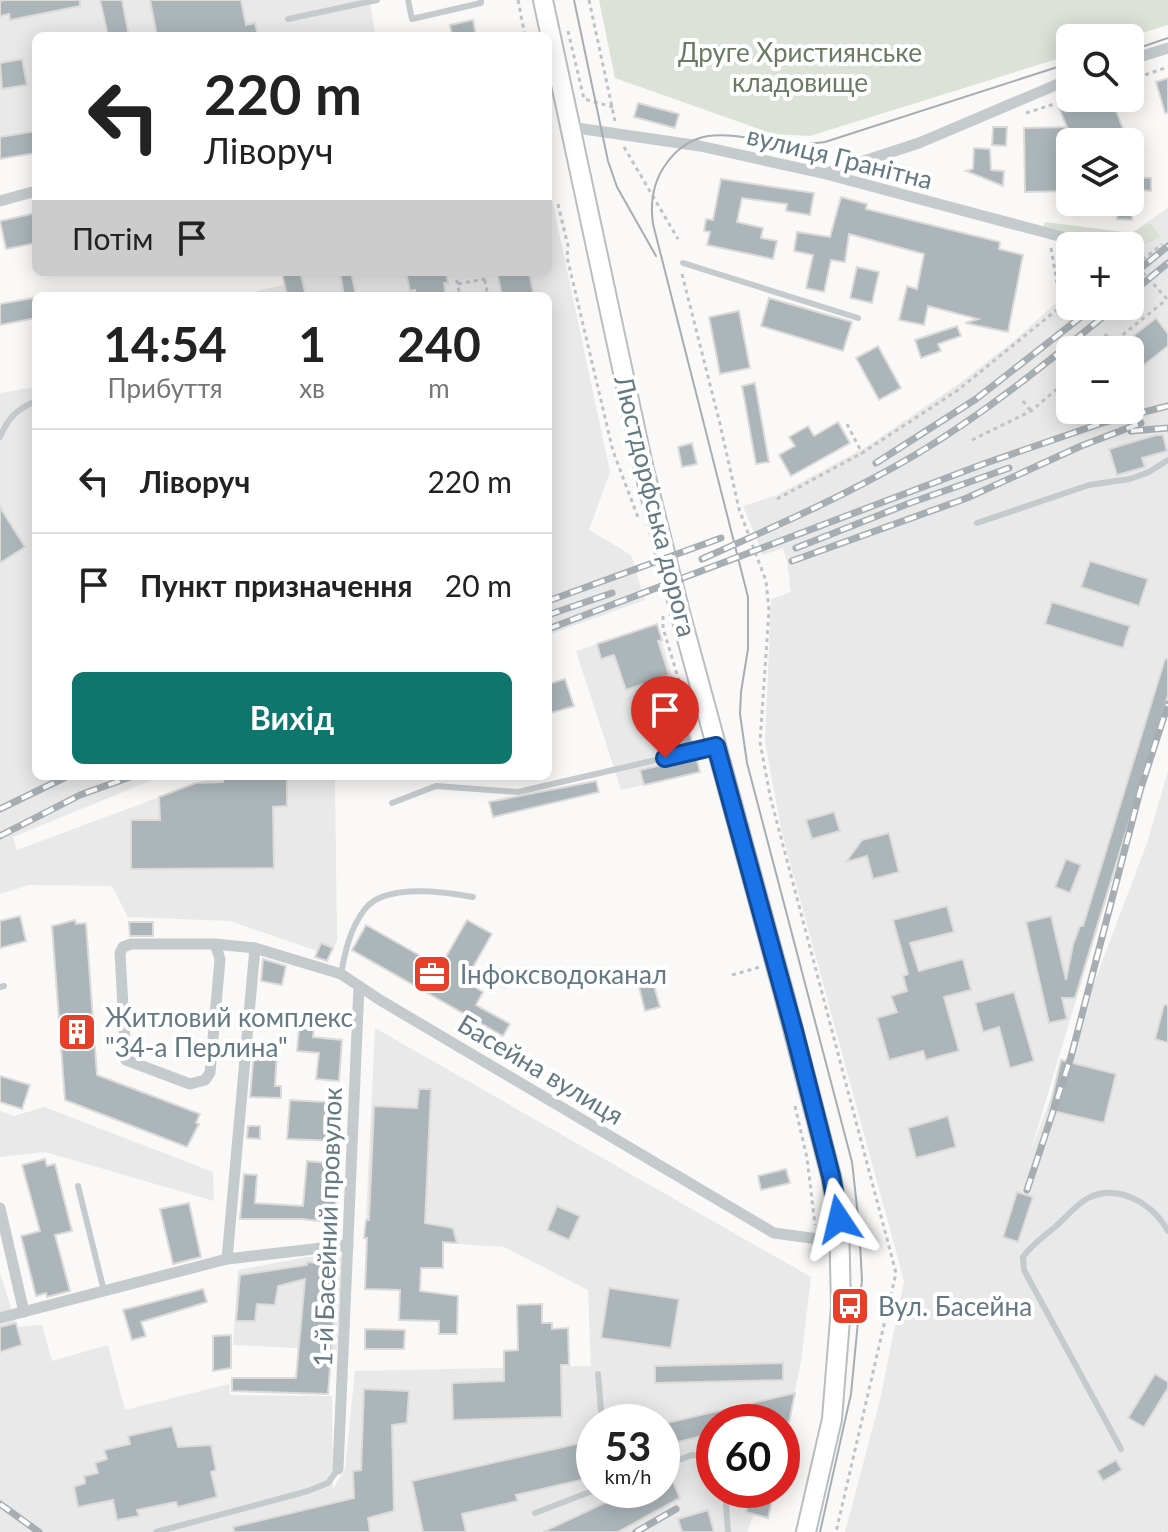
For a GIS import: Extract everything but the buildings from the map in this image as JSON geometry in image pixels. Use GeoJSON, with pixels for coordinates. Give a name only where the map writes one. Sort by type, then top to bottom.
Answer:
{"type":"FeatureCollection","features":[{"type":"Feature","properties":{"kind":"main road","name":"Люстдорфська дорога"},"geometry":{"type":"LineString","coordinates":[[543,0],[547,32]]}},
{"type":"Feature","properties":{"kind":"main road","name":"Люстдорфська дорога"},"geometry":{"type":"LineString","coordinates":[[554,83],[570,127],[644,470],[831,1176],[839,1219],[841,1307],[832,1419],[825,1461],[806,1532]]}},
{"type":"Feature","properties":{"kind":"street"},"geometry":{"type":"LineString","coordinates":[[1144,56],[1168,48]]}},
{"type":"Feature","properties":{"kind":"street"},"geometry":{"type":"LineString","coordinates":[[826,174],[919,143],[1056,85]]}},
{"type":"Feature","properties":{"kind":"street","name":"вулиця Гранітна"},"geometry":{"type":"LineString","coordinates":[[570,127],[700,146],[826,174],[1056,235]]}},
{"type":"Feature","properties":{"kind":"street"},"geometry":{"type":"LineString","coordinates":[[0,201],[32,192]]}},
{"type":"Feature","properties":{"kind":"street","name":"Басейна вулиця"},"geometry":{"type":"LineString","coordinates":[[215,944],[220,959],[210,1073],[205,1080],[190,1084],[126,1060],[120,953],[123,947],[131,944],[215,944],[255,948],[341,974],[774,1233],[840,1242]]}},
{"type":"Feature","properties":{"kind":"street"},"geometry":{"type":"LineString","coordinates":[[227,1259],[255,948]]}},
{"type":"Feature","properties":{"kind":"street","name":"1-й Басейний провулок"},"geometry":{"type":"LineString","coordinates":[[338,1469],[359,986]]}},
{"type":"Feature","properties":{"kind":"street"},"geometry":{"type":"LineString","coordinates":[[0,1208],[24,1312]]}},
{"type":"Feature","properties":{"kind":"street"},"geometry":{"type":"LineString","coordinates":[[0,1318],[227,1259],[348,1245]]}},
{"type":"Feature","properties":{"kind":"lane"},"geometry":{"type":"LineString","coordinates":[[288,19],[377,0]]}},
{"type":"Feature","properties":{"kind":"lane"},"geometry":{"type":"LineString","coordinates":[[408,0],[412,19],[481,3],[481,0]]}},
{"type":"Feature","properties":{"kind":"lane"},"geometry":{"type":"LineString","coordinates":[[683,263],[858,318]]}},
{"type":"Feature","properties":{"kind":"lane"},"geometry":{"type":"LineString","coordinates":[[0,437],[6,423],[18,409],[32,403]]}},
{"type":"Feature","properties":{"kind":"lane"},"geometry":{"type":"LineString","coordinates":[[977,523],[1074,490],[1130,479],[1168,460]]}},
{"type":"Feature","properties":{"kind":"lane"},"geometry":{"type":"LineString","coordinates":[[392,803],[436,786],[518,792],[716,746]]}},
{"type":"Feature","properties":{"kind":"lane"},"geometry":{"type":"LineString","coordinates":[[341,974],[346,945],[365,908],[377,899],[436,890],[473,897]]}},
{"type":"Feature","properties":{"kind":"lane"},"geometry":{"type":"LineString","coordinates":[[78,1186],[104,1291]]}},
{"type":"Feature","properties":{"kind":"lane"},"geometry":{"type":"LineString","coordinates":[[1121,1449],[1024,1270],[1023,1257],[1086,1199],[1099,1194],[1115,1193],[1148,1206],[1168,1231]]}},
{"type":"Feature","properties":{"kind":"lane"},"geometry":{"type":"LineString","coordinates":[[598,1374],[600,1404]]}},
{"type":"Feature","properties":{"kind":"lane"},"geometry":{"type":"LineString","coordinates":[[156,1532],[308,1491],[328,1483],[338,1469]]}},
{"type":"Feature","properties":{"kind":"lane"},"geometry":{"type":"LineString","coordinates":[[535,1513],[576,1497]]}},
{"type":"Feature","properties":{"kind":"lane"},"geometry":{"type":"LineString","coordinates":[[726,1508],[728,1532]]}},
{"type":"Feature","properties":{"kind":"path"},"geometry":{"type":"LineString","coordinates":[[518,0],[524,32]]}},
{"type":"Feature","properties":{"kind":"path"},"geometry":{"type":"LineString","coordinates":[[567,27],[584,99],[613,107],[589,0]]}},
{"type":"Feature","properties":{"kind":"path"},"geometry":{"type":"LineString","coordinates":[[1144,75],[1168,67]]}},
{"type":"Feature","properties":{"kind":"path"},"geometry":{"type":"LineString","coordinates":[[617,133],[678,239]]}},
{"type":"Feature","properties":{"kind":"path"},"geometry":{"type":"LineString","coordinates":[[558,204],[568,246],[567,257],[613,451],[641,524]]}},
{"type":"Feature","properties":{"kind":"path"},"geometry":{"type":"LineString","coordinates":[[1144,257],[1162,244]]}},
{"type":"Feature","properties":{"kind":"path"},"geometry":{"type":"LineString","coordinates":[[1051,247],[1056,277]]}},
{"type":"Feature","properties":{"kind":"path"},"geometry":{"type":"LineString","coordinates":[[683,263],[681,271],[739,509],[766,581],[768,596],[760,742],[770,796],[896,1273],[836,1532]]}},
{"type":"Feature","properties":{"kind":"path"},"geometry":{"type":"LineString","coordinates":[[456,276],[459,292]]}},
{"type":"Feature","properties":{"kind":"path"},"geometry":{"type":"LineString","coordinates":[[484,276],[487,292]]}},
{"type":"Feature","properties":{"kind":"path"},"geometry":{"type":"LineString","coordinates":[[1121,336],[1167,300],[1144,278]]}},
{"type":"Feature","properties":{"kind":"path"},"geometry":{"type":"LineString","coordinates":[[458,284],[485,279]]}},
{"type":"Feature","properties":{"kind":"path"},"geometry":{"type":"LineString","coordinates":[[777,499],[862,453],[958,390],[1056,310]]}},
{"type":"Feature","properties":{"kind":"path"},"geometry":{"type":"LineString","coordinates":[[972,440],[1031,411],[1056,389]]}},
{"type":"Feature","properties":{"kind":"path"},"geometry":{"type":"LineString","coordinates":[[1023,401],[1031,411]]}},
{"type":"Feature","properties":{"kind":"path"},"geometry":{"type":"LineString","coordinates":[[847,424],[862,453]]}},
{"type":"Feature","properties":{"kind":"path"},"geometry":{"type":"LineString","coordinates":[[663,615],[663,628],[691,719]]}},
{"type":"Feature","properties":{"kind":"path"},"geometry":{"type":"LineString","coordinates":[[732,975],[760,967]]}},
{"type":"Feature","properties":{"kind":"path"},"geometry":{"type":"LineString","coordinates":[[793,1099],[807,1158],[816,1239]]}},
{"type":"Feature","properties":{"kind":"shaded area"},"geometry":{"type":"Polygon","coordinates":[[[0,0],[100,0],[107,32],[32,32],[32,153],[0,159],[0,0]]]}},
{"type":"Feature","properties":{"kind":"shaded area"},"geometry":{"type":"Polygon","coordinates":[[[122,0],[369,0],[375,32],[128,32],[122,0]]]}},
{"type":"Feature","properties":{"kind":"shaded area"},"geometry":{"type":"Polygon","coordinates":[[[552,199],[610,472],[589,530],[631,555],[645,600],[552,634],[552,292],[253,292],[284,285],[283,276],[552,276],[552,199]]]}},
{"type":"Feature","properties":{"kind":"shaded area"},"geometry":{"type":"Polygon","coordinates":[[[1168,208],[1168,695],[1030,1153],[1147,843],[1168,771],[1168,1530],[845,1532],[880,1400],[904,1281],[781,829],[765,741],[771,599],[791,592],[787,562],[783,548],[763,555],[743,506],[777,495],[866,447],[957,385],[1015,340],[1056,303],[1056,320],[1144,320],[1144,232],[1133,232],[1168,208]]]}},
{"type":"Feature","properties":{"kind":"shaded area"},"geometry":{"type":"Polygon","coordinates":[[[32,388],[32,780],[152,780],[13,837],[17,850],[205,780],[335,780],[337,941],[333,948],[321,943],[317,951],[230,921],[128,917],[112,886],[29,885],[0,894],[0,393],[32,388]]]}},
{"type":"Feature","properties":{"kind":"shaded area"},"geometry":{"type":"Polygon","coordinates":[[[657,624],[700,772],[621,790],[576,651],[657,624]]]}},
{"type":"Feature","properties":{"kind":"shaded area"},"geometry":{"type":"Polygon","coordinates":[[[375,1028],[811,1277],[801,1362],[792,1404],[696,1404],[696,1508],[770,1508],[768,1518],[754,1514],[747,1532],[0,1532],[0,1273],[17,1327],[42,1325],[52,1361],[108,1345],[125,1410],[229,1384],[230,1395],[332,1396],[333,1489],[345,1469],[355,1371],[591,1366],[588,1290],[504,1247],[365,1238],[375,1028]]]}},
{"type":"Feature","properties":{"kind":"shaded area"},"geometry":{"type":"Polygon","coordinates":[[[44,1107],[213,1172],[214,1201],[45,1152],[0,1157],[0,1111],[14,1116],[44,1107]]]}},
{"type":"Feature","properties":{"kind":"shaded area"},"geometry":{"type":"Polygon","coordinates":[[[342,1256],[337,1350],[233,1345],[238,1270],[308,1257],[342,1256]]]}},
{"type":"Feature","properties":{"kind":"green space","name":"Друге Християнське кладовище"},"geometry":{"type":"Polygon","coordinates":[[[599,0],[1168,0],[1168,25],[1144,32],[1144,24],[1056,24],[1056,59],[810,136],[773,134],[615,78],[599,0]]]}},
{"type":"Feature","properties":{"kind":"green space"},"geometry":{"type":"Polygon","coordinates":[[[1045,222],[1123,232],[1058,232],[1043,228],[1045,222]]]}},
{"type":"Feature","properties":{"kind":"green space"},"geometry":{"type":"Polygon","coordinates":[[[1150,223],[1161,237],[1144,244],[1144,232],[1133,232],[1150,223]]]}},
{"type":"Feature","properties":{"kind":"tram line"},"geometry":{"type":"LineString","coordinates":[[574,0],[608,161],[617,187],[656,256]]}},
{"type":"Feature","properties":{"kind":"tram line"},"geometry":{"type":"LineString","coordinates":[[1144,46],[1168,38]]}},
{"type":"Feature","properties":{"kind":"tram line"},"geometry":{"type":"LineString","coordinates":[[820,1532],[851,1394],[862,1280],[852,1162],[747,763],[740,714],[748,649],[748,597],[653,224],[654,193],[666,164],[679,150],[707,136],[737,136],[792,144],[825,142],[1056,68]]}},
{"type":"Feature","properties":{"kind":"railway"},"geometry":{"type":"LineString","coordinates":[[1144,266],[1168,246]]}},
{"type":"Feature","properties":{"kind":"railway"},"geometry":{"type":"LineString","coordinates":[[1144,283],[1168,263]]}},
{"type":"Feature","properties":{"kind":"railway"},"geometry":{"type":"LineString","coordinates":[[876,463],[976,399],[1077,320]]}},
{"type":"Feature","properties":{"kind":"railway"},"geometry":{"type":"LineString","coordinates":[[702,559],[837,497],[915,455],[993,403],[1099,320]]}},
{"type":"Feature","properties":{"kind":"railway"},"geometry":{"type":"LineString","coordinates":[[552,627],[986,463],[1105,422],[1168,406]]}},
{"type":"Feature","properties":{"kind":"railway"},"geometry":{"type":"LineString","coordinates":[[792,561],[967,498],[1081,446],[1138,424]]}},
{"type":"Feature","properties":{"kind":"railway"},"geometry":{"type":"LineString","coordinates":[[1131,431],[1168,428]]}},
{"type":"Feature","properties":{"kind":"railway"},"geometry":{"type":"LineString","coordinates":[[796,548],[1009,468]]}},
{"type":"Feature","properties":{"kind":"railway"},"geometry":{"type":"LineString","coordinates":[[552,600],[721,538]]}},
{"type":"Feature","properties":{"kind":"railway"},"geometry":{"type":"LineString","coordinates":[[552,614],[612,593]]}},
{"type":"Feature","properties":{"kind":"railway"},"geometry":{"type":"LineString","coordinates":[[1027,1190],[1071,1057],[1140,791],[1168,704]]}},
{"type":"Feature","properties":{"kind":"railway"},"geometry":{"type":"LineString","coordinates":[[0,809],[60,780]]}},
{"type":"Feature","properties":{"kind":"railway"},"geometry":{"type":"LineString","coordinates":[[0,836],[80,795],[122,780]]}},
{"type":"Feature","properties":{"kind":"railway"},"geometry":{"type":"LineString","coordinates":[[0,1504],[39,1532]]}},
{"type":"Feature","properties":{"kind":"railway"},"geometry":{"type":"LineString","coordinates":[[636,1532],[676,1509]]}},
{"type":"Feature","properties":{"kind":"place","name":"Інфоксводоканал"},"geometry":{"type":"Point","coordinates":[432,974]}},
{"type":"Feature","properties":{"kind":"place","name":"Житловий комплекс \"34-а Перлина\""},"geometry":{"type":"Point","coordinates":[77,1032]}},
{"type":"Feature","properties":{"kind":"place","name":"Вул. Басейна"},"geometry":{"type":"Point","coordinates":[850,1306]}},
{"type":"Feature","properties":{"kind":"route"},"geometry":{"type":"LineString","coordinates":[[665,758],[716,746],[794,1031],[839,1219]]}}]}
